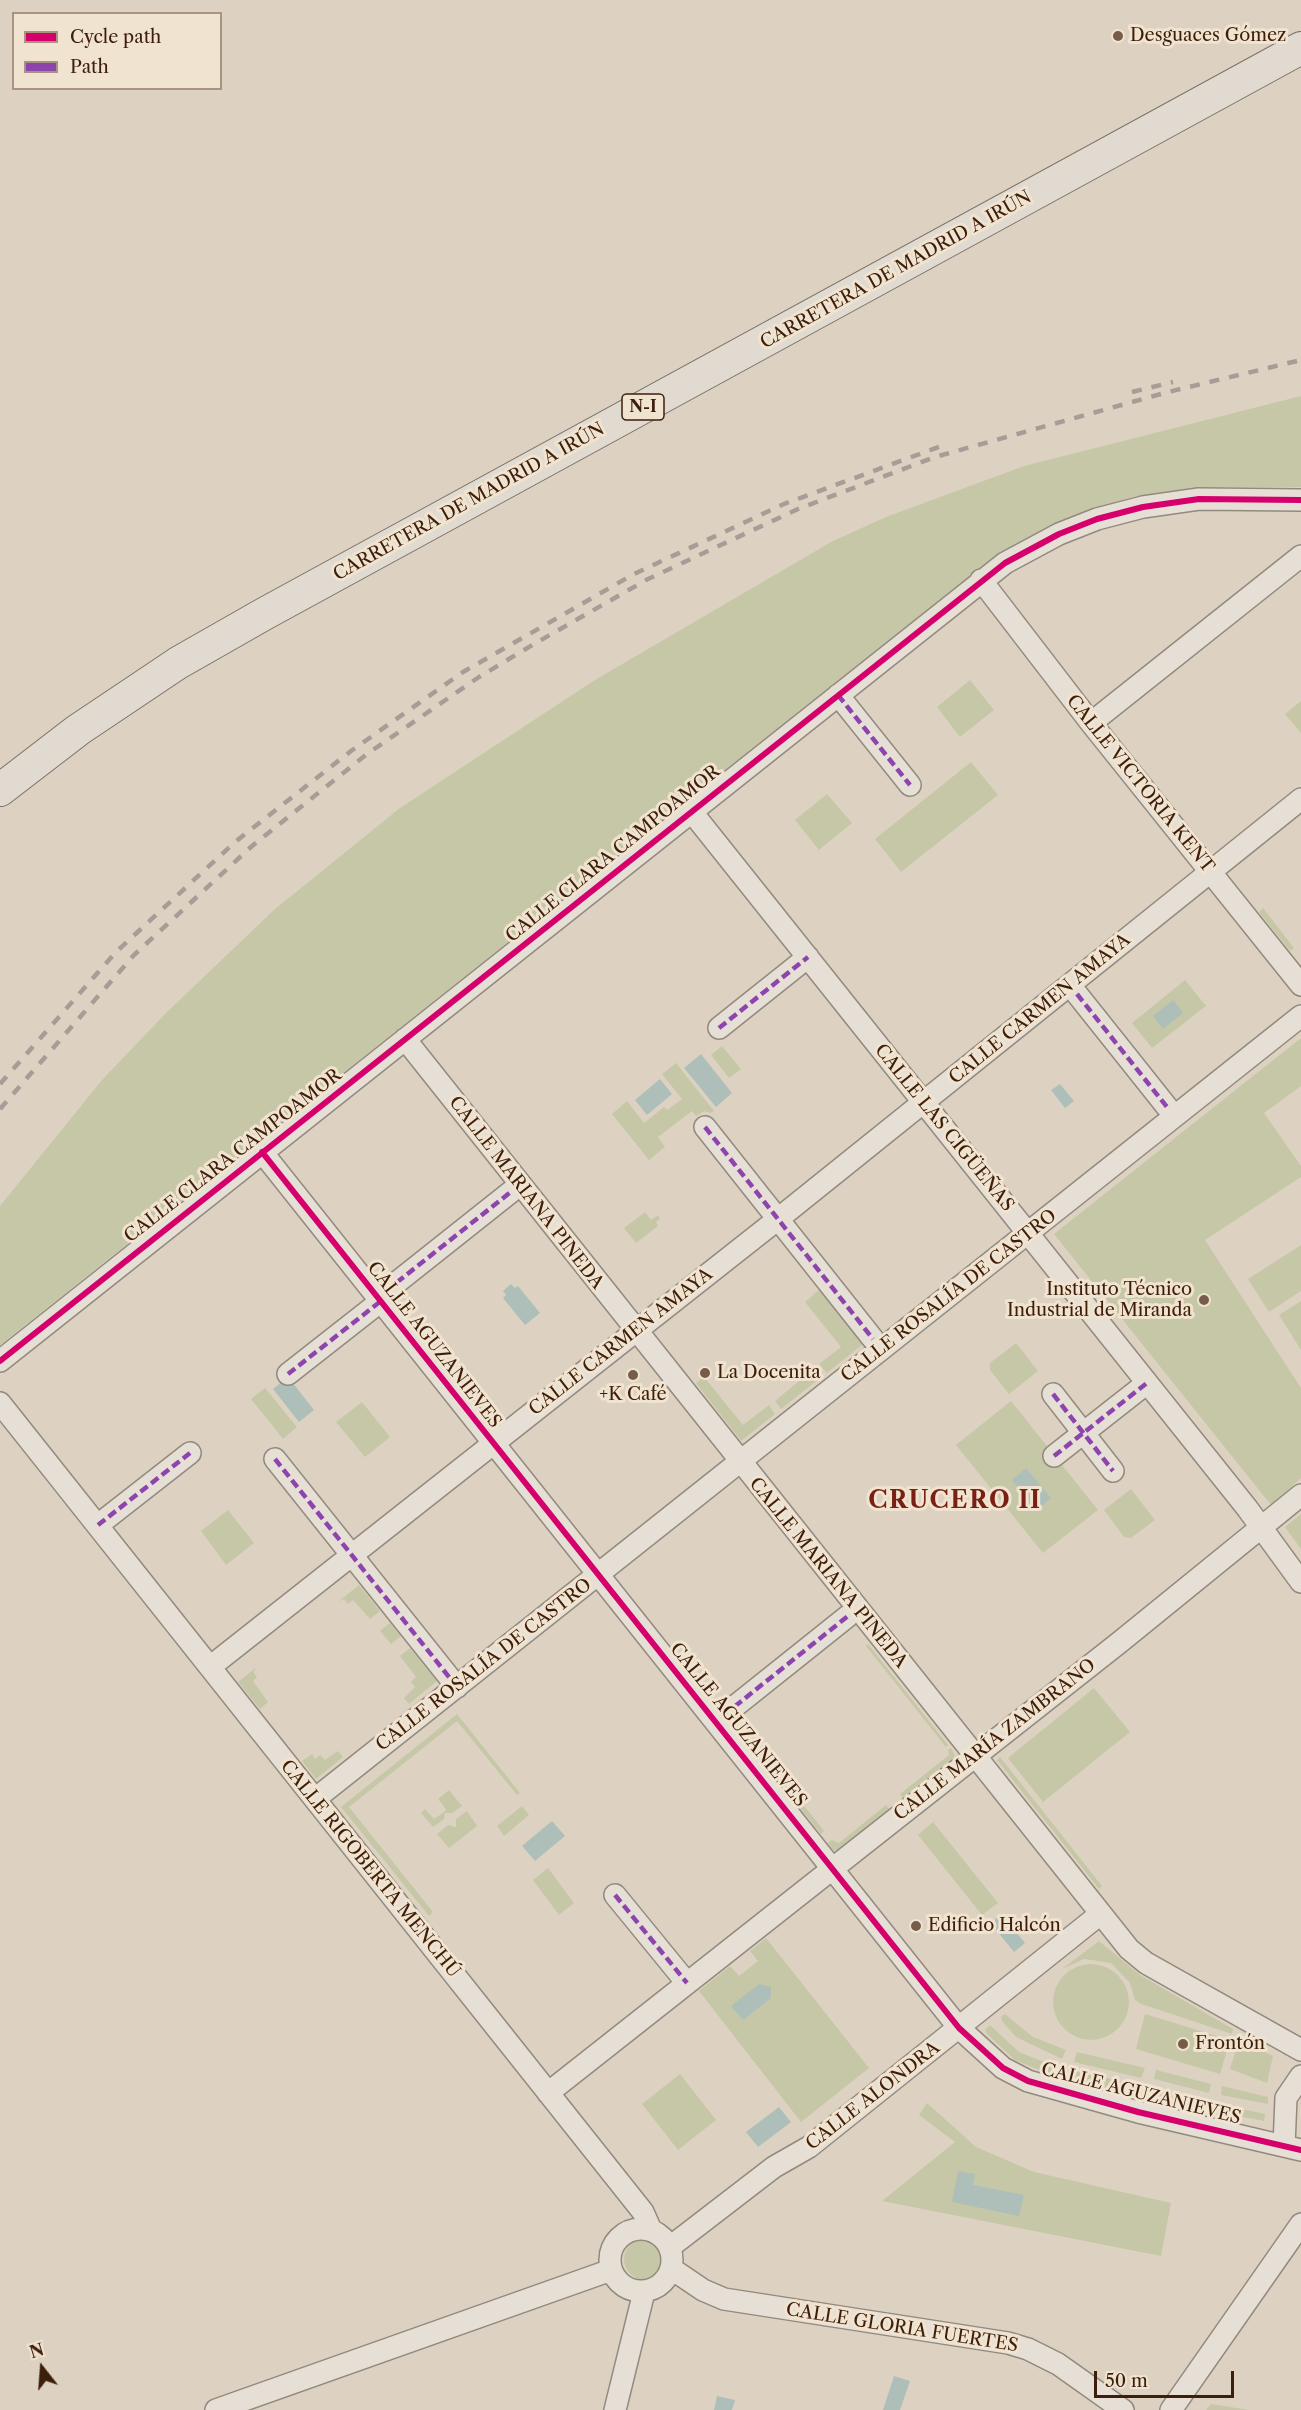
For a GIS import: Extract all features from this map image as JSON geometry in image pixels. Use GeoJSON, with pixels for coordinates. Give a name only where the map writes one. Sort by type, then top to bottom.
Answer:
{"type":"FeatureCollection","features":[{"type":"Feature","properties":{"kind":"highway","name":"CARRETERA DE MADRID A IRÚN"},"geometry":{"type":"LineString","coordinates":[[0,790],[96,718],[178,663],[1301,48]]}},
{"type":"Feature","properties":{"kind":"street","name":"CALLE CLARA CAMPOAMOR"},"geometry":{"type":"LineString","coordinates":[[0,1361],[1005,563],[1059,534],[1126,511],[1199,499],[1301,500]]}},
{"type":"Feature","properties":{"kind":"street"},"geometry":{"type":"LineString","coordinates":[[1091,723],[1301,556]]}},
{"type":"Feature","properties":{"kind":"street","name":"CALLE VICTORIA KENT"},"geometry":{"type":"LineString","coordinates":[[981,580],[1091,723],[1301,985]]}},
{"type":"Feature","properties":{"kind":"street"},"geometry":{"type":"LineString","coordinates":[[838,695],[910,785]]}},
{"type":"Feature","properties":{"kind":"street","name":"CALLE CARMEN AMAYA"},"geometry":{"type":"LineString","coordinates":[[210,1667],[636,1331],[784,1227],[923,1102],[1301,799]]}},
{"type":"Feature","properties":{"kind":"street","name":"CALLE LAS CIGÜEÑAS"},"geometry":{"type":"LineString","coordinates":[[691,811],[1262,1528],[1301,1582]]}},
{"type":"Feature","properties":{"kind":"street"},"geometry":{"type":"LineString","coordinates":[[719,1028],[807,957]]}},
{"type":"Feature","properties":{"kind":"street"},"geometry":{"type":"LineString","coordinates":[[1077,994],[1167,1107]]}},
{"type":"Feature","properties":{"kind":"street","name":"CALLE ROSALÍA DE CASTRO"},"geometry":{"type":"LineString","coordinates":[[315,1799],[1301,1016]]}},
{"type":"Feature","properties":{"kind":"street","name":"CALLE MARIANA PINEDA"},"geometry":{"type":"LineString","coordinates":[[405,1039],[1099,1916],[1128,1949],[1146,1963],[1301,2050]]}},
{"type":"Feature","properties":{"kind":"street"},"geometry":{"type":"LineString","coordinates":[[705,1127],[873,1339]]}},
{"type":"Feature","properties":{"kind":"street","name":"CALLE AGUZANIEVES"},"geometry":{"type":"LineString","coordinates":[[262,1152],[384,1296],[494,1444],[959,2028],[1003,2068],[1028,2081],[1138,2112],[1293,2148]]}},
{"type":"Feature","properties":{"kind":"street"},"geometry":{"type":"LineString","coordinates":[[384,1296],[512,1191]]}},
{"type":"Feature","properties":{"kind":"street","name":"CALLE AGUZANIEVES"},"geometry":{"type":"LineString","coordinates":[[288,1374],[384,1296]]}},
{"type":"Feature","properties":{"kind":"street"},"geometry":{"type":"LineString","coordinates":[[1054,1456],[1147,1383]]}},
{"type":"Feature","properties":{"kind":"street"},"geometry":{"type":"LineString","coordinates":[[1053,1394],[1113,1471]]}},
{"type":"Feature","properties":{"kind":"street","name":"CALLE RIGOBERTA MENCHÚ"},"geometry":{"type":"LineString","coordinates":[[0,1402],[647,2221]]}},
{"type":"Feature","properties":{"kind":"street"},"geometry":{"type":"LineString","coordinates":[[98,1525],[190,1453]]}},
{"type":"Feature","properties":{"kind":"street"},"geometry":{"type":"LineString","coordinates":[[275,1459],[457,1687]]}},
{"type":"Feature","properties":{"kind":"street","name":"CALLE MARÍA ZAMBRANO"},"geometry":{"type":"LineString","coordinates":[[548,2093],[974,1757],[1301,1495]]}},
{"type":"Feature","properties":{"kind":"street"},"geometry":{"type":"LineString","coordinates":[[724,1715],[848,1616]]}},
{"type":"Feature","properties":{"kind":"street"},"geometry":{"type":"LineString","coordinates":[[615,1895],[687,1983]]}},
{"type":"Feature","properties":{"kind":"street","name":"CALLE ALONDRA"},"geometry":{"type":"LineString","coordinates":[[670,2247],[774,2167],[809,2147],[1099,1916]]}},
{"type":"Feature","properties":{"kind":"street"},"geometry":{"type":"LineString","coordinates":[[1293,2148],[1286,2098],[1301,2076]]}},
{"type":"Feature","properties":{"kind":"street"},"geometry":{"type":"LineString","coordinates":[[647,2221],[670,2247],[672,2269],[661,2285],[644,2292],[635,2291],[621,2284],[611,2270],[610,2260],[616,2242],[647,2221]]}},
{"type":"Feature","properties":{"kind":"street"},"geometry":{"type":"LineString","coordinates":[[1171,2410],[1301,2224]]}},
{"type":"Feature","properties":{"kind":"street","name":"CALLE GLORIA FUERTES"},"geometry":{"type":"LineString","coordinates":[[672,2269],[703,2290],[724,2299],[1008,2343],[1028,2349],[1058,2364],[1123,2410]]}},
{"type":"Feature","properties":{"kind":"street"},"geometry":{"type":"LineString","coordinates":[[216,2410],[611,2270]]}},
{"type":"Feature","properties":{"kind":"street"},"geometry":{"type":"LineString","coordinates":[[615,2410],[644,2292]]}},
{"type":"Feature","properties":{"kind":"green space"},"geometry":{"type":"Polygon","coordinates":[[[1301,396],[1301,487],[1200,487],[1132,497],[1057,522],[992,558],[0,1345],[0,1206],[102,1080],[166,1013],[275,909],[400,808],[595,680],[831,542],[886,517],[1024,466],[1301,396]]]}},
{"type":"Feature","properties":{"kind":"green space"},"geometry":{"type":"Polygon","coordinates":[[[970,680],[994,710],[960,737],[937,707],[970,680]]]}},
{"type":"Feature","properties":{"kind":"green space"},"geometry":{"type":"Polygon","coordinates":[[[1301,701],[1301,733],[1285,714],[1301,701]]]}},
{"type":"Feature","properties":{"kind":"green space"},"geometry":{"type":"Polygon","coordinates":[[[971,762],[998,795],[901,872],[875,839],[971,762]]]}},
{"type":"Feature","properties":{"kind":"green space"},"geometry":{"type":"Polygon","coordinates":[[[827,794],[852,823],[819,850],[795,820],[827,794]]]}},
{"type":"Feature","properties":{"kind":"green space"},"geometry":{"type":"Polygon","coordinates":[[[1263,908],[1294,948],[1290,951],[1259,912],[1263,908]]]}},
{"type":"Feature","properties":{"kind":"green space"},"geometry":{"type":"Polygon","coordinates":[[[1185,980],[1206,1006],[1152,1048],[1132,1023],[1185,980]]]}},
{"type":"Feature","properties":{"kind":"green space","name":"Instituto Técnico Industrial de Miranda"},"geometry":{"type":"Polygon","coordinates":[[[1301,1038],[1301,1086],[1264,1113],[1301,1166],[1301,1177],[1205,1240],[1301,1388],[1301,1478],[1271,1505],[1054,1234],[1301,1038]]]}},
{"type":"Feature","properties":{"kind":"green space"},"geometry":{"type":"Polygon","coordinates":[[[722,1046],[741,1069],[729,1078],[711,1055],[722,1046]]]}},
{"type":"Feature","properties":{"kind":"green space"},"geometry":{"type":"Polygon","coordinates":[[[676,1063],[714,1111],[711,1113],[704,1111],[696,1116],[692,1111],[658,1137],[665,1147],[649,1160],[612,1114],[627,1101],[644,1123],[664,1107],[667,1110],[682,1099],[662,1074],[676,1063]]]}},
{"type":"Feature","properties":{"kind":"green space"},"geometry":{"type":"Polygon","coordinates":[[[645,1212],[651,1220],[658,1215],[660,1219],[656,1222],[658,1226],[636,1243],[624,1228],[645,1212]]]}},
{"type":"Feature","properties":{"kind":"green space"},"geometry":{"type":"Polygon","coordinates":[[[1301,1245],[1301,1291],[1269,1312],[1248,1279],[1301,1245]]]}},
{"type":"Feature","properties":{"kind":"green space"},"geometry":{"type":"Polygon","coordinates":[[[820,1289],[863,1344],[827,1373],[819,1364],[841,1347],[805,1302],[820,1289]]]}},
{"type":"Feature","properties":{"kind":"green space"},"geometry":{"type":"Polygon","coordinates":[[[1301,1301],[1301,1350],[1279,1315],[1301,1301]]]}},
{"type":"Feature","properties":{"kind":"green space"},"geometry":{"type":"Polygon","coordinates":[[[1016,1343],[1038,1371],[1009,1394],[990,1370],[990,1363],[1016,1343]]]}},
{"type":"Feature","properties":{"kind":"green space"},"geometry":{"type":"Polygon","coordinates":[[[812,1370],[819,1379],[781,1409],[775,1401],[812,1370]]]}},
{"type":"Feature","properties":{"kind":"green space"},"geometry":{"type":"Polygon","coordinates":[[[704,1377],[743,1425],[769,1405],[775,1414],[741,1441],[696,1383],[704,1377]]]}},
{"type":"Feature","properties":{"kind":"green space"},"geometry":{"type":"Polygon","coordinates":[[[265,1388],[297,1427],[283,1439],[251,1399],[265,1388]]]}},
{"type":"Feature","properties":{"kind":"green space"},"geometry":{"type":"Polygon","coordinates":[[[1011,1401],[1098,1510],[1043,1553],[956,1445],[1011,1401]]]}},
{"type":"Feature","properties":{"kind":"green space"},"geometry":{"type":"Polygon","coordinates":[[[362,1402],[390,1437],[365,1457],[336,1422],[362,1402]]]}},
{"type":"Feature","properties":{"kind":"green space"},"geometry":{"type":"Polygon","coordinates":[[[1131,1489],[1155,1520],[1131,1538],[1124,1537],[1104,1510],[1131,1489]]]}},
{"type":"Feature","properties":{"kind":"green space"},"geometry":{"type":"Polygon","coordinates":[[[228,1510],[254,1543],[226,1565],[201,1531],[228,1510]]]}},
{"type":"Feature","properties":{"kind":"green space"},"geometry":{"type":"Polygon","coordinates":[[[1301,1514],[1301,1549],[1285,1527],[1301,1514]]]}},
{"type":"Feature","properties":{"kind":"green space"},"geometry":{"type":"Polygon","coordinates":[[[359,1585],[380,1611],[370,1619],[353,1600],[348,1604],[344,1599],[338,1602],[359,1585]]]}},
{"type":"Feature","properties":{"kind":"green space"},"geometry":{"type":"Polygon","coordinates":[[[390,1623],[401,1636],[391,1644],[380,1631],[390,1623]]]}},
{"type":"Feature","properties":{"kind":"green space"},"geometry":{"type":"Polygon","coordinates":[[[868,1644],[948,1745],[946,1747],[866,1646],[868,1644]]]}},
{"type":"Feature","properties":{"kind":"green space"},"geometry":{"type":"Polygon","coordinates":[[[410,1648],[437,1681],[409,1704],[404,1698],[415,1687],[411,1682],[416,1677],[400,1656],[410,1648]]]}},
{"type":"Feature","properties":{"kind":"green space"},"geometry":{"type":"Polygon","coordinates":[[[258,1666],[253,1672],[257,1677],[253,1681],[268,1702],[260,1709],[238,1682],[258,1666]]]}},
{"type":"Feature","properties":{"kind":"green space"},"geometry":{"type":"Polygon","coordinates":[[[1094,1688],[1130,1732],[1043,1802],[1008,1758],[1094,1688]]]}},
{"type":"Feature","properties":{"kind":"green space"},"geometry":{"type":"Polygon","coordinates":[[[457,1714],[520,1793],[517,1795],[457,1721],[349,1807],[433,1912],[429,1916],[341,1807],[457,1714]]]}},
{"type":"Feature","properties":{"kind":"green space"},"geometry":{"type":"Polygon","coordinates":[[[746,1732],[824,1831],[821,1834],[742,1735],[746,1732]]]}},
{"type":"Feature","properties":{"kind":"green space"},"geometry":{"type":"Polygon","coordinates":[[[951,1748],[955,1756],[903,1798],[900,1794],[949,1755],[948,1750],[951,1748]]]}},
{"type":"Feature","properties":{"kind":"green space"},"geometry":{"type":"Polygon","coordinates":[[[338,1751],[343,1757],[316,1779],[302,1761],[312,1754],[315,1759],[320,1755],[325,1760],[338,1751]]]}},
{"type":"Feature","properties":{"kind":"green space"},"geometry":{"type":"Polygon","coordinates":[[[1000,1757],[1102,1886],[1099,1889],[997,1760],[1000,1757]]]}},
{"type":"Feature","properties":{"kind":"green space"},"geometry":{"type":"Polygon","coordinates":[[[449,1790],[462,1806],[452,1813],[445,1813],[444,1819],[433,1827],[421,1813],[425,1809],[434,1819],[444,1812],[446,1809],[438,1799],[449,1790]]]}},
{"type":"Feature","properties":{"kind":"green space"},"geometry":{"type":"Polygon","coordinates":[[[886,1805],[889,1809],[837,1850],[833,1850],[828,1843],[832,1840],[839,1843],[886,1805]]]}},
{"type":"Feature","properties":{"kind":"green space"},"geometry":{"type":"Polygon","coordinates":[[[522,1806],[529,1815],[504,1836],[497,1826],[522,1806]]]}},
{"type":"Feature","properties":{"kind":"green space"},"geometry":{"type":"Polygon","coordinates":[[[467,1811],[477,1826],[449,1848],[437,1834],[448,1825],[456,1827],[456,1819],[467,1811]]]}},
{"type":"Feature","properties":{"kind":"green space"},"geometry":{"type":"Polygon","coordinates":[[[933,1822],[998,1903],[982,1915],[918,1835],[933,1822]]]}},
{"type":"Feature","properties":{"kind":"green space"},"geometry":{"type":"Polygon","coordinates":[[[548,1868],[574,1903],[559,1915],[533,1880],[548,1868]]]}},
{"type":"Feature","properties":{"kind":"green space"},"geometry":{"type":"Polygon","coordinates":[[[766,1938],[869,2068],[801,2122],[699,1991],[730,1966],[739,1976],[758,1961],[750,1951],[766,1938]]]}},
{"type":"Feature","properties":{"kind":"green space"},"geometry":{"type":"Polygon","coordinates":[[[1099,1941],[1140,1975],[1233,2029],[1232,2034],[1141,2004],[1135,2000],[1130,1983],[1111,1963],[1084,1959],[1062,1969],[1099,1941]]]}},
{"type":"Feature","properties":{"kind":"green space"},"geometry":{"type":"Polygon","coordinates":[[[1091,1964],[1106,1967],[1118,1975],[1126,1987],[1129,2002],[1126,2017],[1118,2029],[1106,2037],[1091,2040],[1076,2037],[1064,2029],[1056,2017],[1053,2002],[1056,1987],[1064,1975],[1076,1967],[1091,1964]]]}},
{"type":"Feature","properties":{"kind":"green space"},"geometry":{"type":"Polygon","coordinates":[[[1005,2014],[1033,2037],[1066,2050],[1062,2059],[1016,2037],[1002,2021],[1001,2017],[1005,2014]]]}},
{"type":"Feature","properties":{"kind":"green space","name":"Frontón"},"geometry":{"type":"Polygon","coordinates":[[[1145,2014],[1230,2040],[1220,2074],[1136,2049],[1145,2014]]]}},
{"type":"Feature","properties":{"kind":"green space"},"geometry":{"type":"Polygon","coordinates":[[[990,2025],[1019,2052],[1059,2068],[1056,2077],[1015,2060],[987,2034],[985,2030],[990,2025]]]}},
{"type":"Feature","properties":{"kind":"green space"},"geometry":{"type":"Polygon","coordinates":[[[1239,2039],[1273,2056],[1267,2083],[1230,2069],[1239,2039]]]}},
{"type":"Feature","properties":{"kind":"green space"},"geometry":{"type":"Polygon","coordinates":[[[1077,2052],[1145,2068],[1141,2078],[1074,2062],[1077,2052]]]}},
{"type":"Feature","properties":{"kind":"green space"},"geometry":{"type":"Polygon","coordinates":[[[1073,2070],[1140,2086],[1137,2096],[1070,2080],[1073,2070]]]}},
{"type":"Feature","properties":{"kind":"green space"},"geometry":{"type":"Polygon","coordinates":[[[1156,2070],[1211,2084],[1209,2093],[1154,2079],[1156,2070]]]}},
{"type":"Feature","properties":{"kind":"green space"},"geometry":{"type":"Polygon","coordinates":[[[680,2074],[716,2120],[678,2150],[642,2104],[680,2074]]]}},
{"type":"Feature","properties":{"kind":"green space"},"geometry":{"type":"Polygon","coordinates":[[[1222,2086],[1268,2097],[1268,2104],[1221,2095],[1222,2086]]]}},
{"type":"Feature","properties":{"kind":"green space"},"geometry":{"type":"Polygon","coordinates":[[[1152,2088],[1207,2102],[1205,2111],[1149,2097],[1152,2088]]]}},
{"type":"Feature","properties":{"kind":"green space"},"geometry":{"type":"Polygon","coordinates":[[[927,2103],[976,2147],[1034,2172],[1171,2203],[1161,2256],[882,2201],[955,2142],[919,2115],[927,2103]]]}},
{"type":"Feature","properties":{"kind":"green space"},"geometry":{"type":"Polygon","coordinates":[[[1219,2104],[1265,2114],[1264,2121],[1217,2112],[1219,2104]]]}},
{"type":"Feature","properties":{"kind":"green space"},"geometry":{"type":"Polygon","coordinates":[[[645,2238],[660,2244],[666,2259],[660,2274],[645,2280],[630,2274],[624,2259],[630,2244],[645,2238]]]}},
{"type":"Feature","properties":{"kind":"green space"},"geometry":{"type":"Polygon","coordinates":[[[1211,2404],[1249,2410],[1206,2410],[1211,2404]]]}},
{"type":"Feature","properties":{"kind":"shaded area"},"geometry":{"type":"Polygon","coordinates":[[[1173,1000],[1183,1013],[1163,1029],[1153,1016],[1173,1000]]]}},
{"type":"Feature","properties":{"kind":"shaded area"},"geometry":{"type":"Polygon","coordinates":[[[701,1054],[732,1093],[716,1107],[684,1068],[701,1054]]]}},
{"type":"Feature","properties":{"kind":"shaded area"},"geometry":{"type":"Polygon","coordinates":[[[660,1079],[672,1094],[647,1115],[635,1100],[660,1079]]]}},
{"type":"Feature","properties":{"kind":"shaded area"},"geometry":{"type":"Polygon","coordinates":[[[1060,1084],[1074,1101],[1065,1108],[1051,1090],[1060,1084]]]}},
{"type":"Feature","properties":{"kind":"shaded area"},"geometry":{"type":"Polygon","coordinates":[[[511,1284],[515,1288],[518,1286],[540,1313],[525,1325],[503,1298],[506,1295],[503,1291],[511,1284]]]}},
{"type":"Feature","properties":{"kind":"shaded area"},"geometry":{"type":"Polygon","coordinates":[[[288,1377],[314,1410],[299,1422],[273,1389],[288,1377]]]}},
{"type":"Feature","properties":{"kind":"shaded area"},"geometry":{"type":"Polygon","coordinates":[[[1026,1468],[1051,1498],[1036,1510],[1012,1480],[1026,1468]]]}},
{"type":"Feature","properties":{"kind":"shaded area"},"geometry":{"type":"Polygon","coordinates":[[[552,1821],[565,1836],[535,1861],[522,1846],[552,1821]]]}},
{"type":"Feature","properties":{"kind":"shaded area"},"geometry":{"type":"Polygon","coordinates":[[[1004,1917],[1025,1943],[1014,1952],[993,1926],[996,1918],[1004,1917]]]}},
{"type":"Feature","properties":{"kind":"shaded area"},"geometry":{"type":"Polygon","coordinates":[[[759,1984],[771,1987],[771,1998],[743,2020],[731,2006],[759,1984]]]}},
{"type":"Feature","properties":{"kind":"shaded area"},"geometry":{"type":"Polygon","coordinates":[[[779,2107],[791,2122],[758,2147],[746,2132],[779,2107]]]}},
{"type":"Feature","properties":{"kind":"shaded area"},"geometry":{"type":"Polygon","coordinates":[[[958,2171],[975,2174],[973,2185],[1024,2195],[1019,2216],[952,2202],[958,2171]]]}},
{"type":"Feature","properties":{"kind":"shaded area"},"geometry":{"type":"Polygon","coordinates":[[[894,2376],[910,2381],[900,2410],[883,2410],[894,2376]]]}},
{"type":"Feature","properties":{"kind":"shaded area"},"geometry":{"type":"Polygon","coordinates":[[[717,2396],[735,2400],[732,2410],[714,2410],[717,2396]]]}},
{"type":"Feature","properties":{"kind":"railway"},"geometry":{"type":"LineString","coordinates":[[0,1109],[134,955],[252,846],[367,754],[479,677],[534,644],[648,579],[798,509],[935,457],[1168,392],[1301,360]]}},
{"type":"Feature","properties":{"kind":"railway"},"geometry":{"type":"LineString","coordinates":[[1132,392],[1173,382]]}},
{"type":"Feature","properties":{"kind":"railway"},"geometry":{"type":"LineString","coordinates":[[0,1084],[116,952],[235,842],[351,751],[463,672],[634,574],[784,504],[944,445]]}},
{"type":"Feature","properties":{"kind":"marked path"},"geometry":{"type":"LineString","coordinates":[[838,695],[910,785]]}},
{"type":"Feature","properties":{"kind":"marked path"},"geometry":{"type":"LineString","coordinates":[[719,1028],[808,957]]}},
{"type":"Feature","properties":{"kind":"marked path"},"geometry":{"type":"LineString","coordinates":[[1077,994],[1167,1107]]}},
{"type":"Feature","properties":{"kind":"marked path"},"geometry":{"type":"LineString","coordinates":[[705,1127],[873,1339]]}},
{"type":"Feature","properties":{"kind":"marked path"},"geometry":{"type":"LineString","coordinates":[[386,1291],[512,1191]]}},
{"type":"Feature","properties":{"kind":"marked path"},"geometry":{"type":"LineString","coordinates":[[288,1374],[381,1301]]}},
{"type":"Feature","properties":{"kind":"marked path"},"geometry":{"type":"LineString","coordinates":[[1054,1456],[1147,1383]]}},
{"type":"Feature","properties":{"kind":"marked path"},"geometry":{"type":"LineString","coordinates":[[1053,1394],[1113,1471]]}},
{"type":"Feature","properties":{"kind":"marked path"},"geometry":{"type":"LineString","coordinates":[[98,1525],[190,1453]]}},
{"type":"Feature","properties":{"kind":"marked path"},"geometry":{"type":"LineString","coordinates":[[275,1459],[457,1687]]}},
{"type":"Feature","properties":{"kind":"marked path"},"geometry":{"type":"LineString","coordinates":[[724,1715],[848,1616]]}},
{"type":"Feature","properties":{"kind":"marked path"},"geometry":{"type":"LineString","coordinates":[[615,1895],[687,1983]]}},
{"type":"Feature","properties":{"kind":"cycle path"},"geometry":{"type":"LineString","coordinates":[[0,1361],[1005,563],[1059,534],[1097,519],[1143,507],[1199,499],[1301,500]]}},
{"type":"Feature","properties":{"kind":"cycle path"},"geometry":{"type":"LineString","coordinates":[[262,1152],[959,2028],[1003,2068],[1028,2081],[1138,2112],[1301,2150]]}},
{"type":"Feature","properties":{"kind":"place","name":"Desguaces Gómez"},"geometry":{"type":"Point","coordinates":[1118,36]}},
{"type":"Feature","properties":{"kind":"place","name":"Instituto Técnico Industrial de Miranda"},"geometry":{"type":"Point","coordinates":[1204,1300]}},
{"type":"Feature","properties":{"kind":"place","name":"La Docenita"},"geometry":{"type":"Point","coordinates":[705,1373]}},
{"type":"Feature","properties":{"kind":"place","name":"+K Café"},"geometry":{"type":"Point","coordinates":[633,1375]}},
{"type":"Feature","properties":{"kind":"place","name":"Edificio Halcón"},"geometry":{"type":"Point","coordinates":[916,1926]}},
{"type":"Feature","properties":{"kind":"place","name":"Frontón"},"geometry":{"type":"Point","coordinates":[1183,2044]}},
{"type":"Feature","properties":{"kind":"district","name":"CRUCERO II"},"geometry":{"type":"Point","coordinates":[955,1501]}}]}
